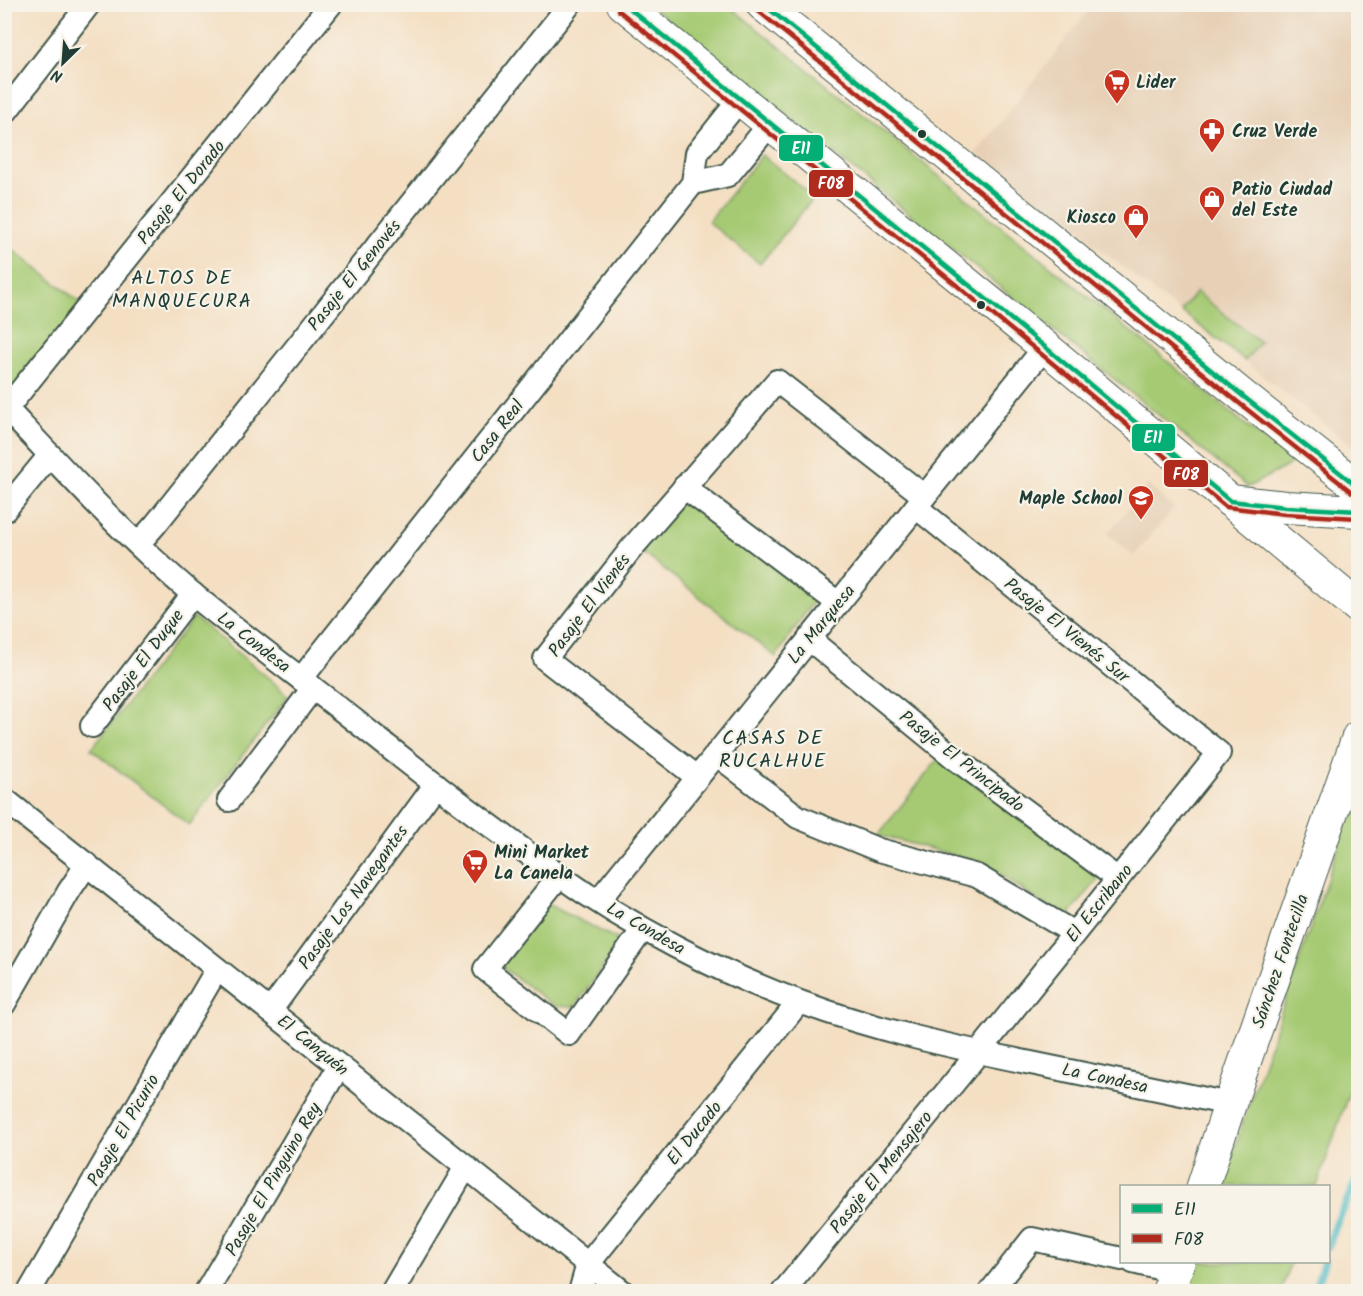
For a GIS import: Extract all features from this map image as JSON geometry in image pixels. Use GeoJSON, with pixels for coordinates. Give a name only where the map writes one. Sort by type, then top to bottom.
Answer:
{"type":"FeatureCollection","features":[{"type":"Feature","properties":{"kind":"street"},"geometry":{"type":"LineString","coordinates":[[4,114],[89,4]]}},
{"type":"Feature","properties":{"kind":"street","name":"Pasaje El Dorado"},"geometry":{"type":"LineString","coordinates":[[6,407],[332,4]]}},
{"type":"Feature","properties":{"kind":"street","name":"Pasaje El Genovés"},"geometry":{"type":"LineString","coordinates":[[138,544],[570,4]]}},
{"type":"Feature","properties":{"kind":"street"},"geometry":{"type":"LineString","coordinates":[[623,4],[1359,607]]}},
{"type":"Feature","properties":{"kind":"street"},"geometry":{"type":"LineString","coordinates":[[762,4],[1232,387],[1359,487]]}},
{"type":"Feature","properties":{"kind":"street"},"geometry":{"type":"LineString","coordinates":[[740,99],[697,153],[693,183],[728,176],[770,124]]}},
{"type":"Feature","properties":{"kind":"street","name":"Casa Real"},"geometry":{"type":"LineString","coordinates":[[229,800],[307,683],[693,183]]}},
{"type":"Feature","properties":{"kind":"street","name":"La Marquesa"},"geometry":{"type":"LineString","coordinates":[[598,901],[1044,347]]}},
{"type":"Feature","properties":{"kind":"street","name":"Pasaje El Vienés"},"geometry":{"type":"LineString","coordinates":[[697,777],[545,659],[631,549],[777,381],[920,502]]}},
{"type":"Feature","properties":{"kind":"street","name":"La Condesa"},"geometry":{"type":"LineString","coordinates":[[6,407],[138,544],[193,594],[436,784],[559,876],[643,929],[746,980],[799,1002],[876,1028],[979,1052],[1230,1104]]}},
{"type":"Feature","properties":{"kind":"street"},"geometry":{"type":"LineString","coordinates":[[4,511],[50,455]]}},
{"type":"Feature","properties":{"kind":"street"},"geometry":{"type":"LineString","coordinates":[[1286,507],[1311,497],[1319,487],[1321,471],[1318,455]]}},
{"type":"Feature","properties":{"kind":"street"},"geometry":{"type":"LineString","coordinates":[[684,487],[838,603]]}},
{"type":"Feature","properties":{"kind":"street"},"geometry":{"type":"LineString","coordinates":[[1230,501],[1359,511]]}},
{"type":"Feature","properties":{"kind":"street","name":"Pasaje El Vienés Sur"},"geometry":{"type":"LineString","coordinates":[[920,502],[1219,753]]}},
{"type":"Feature","properties":{"kind":"street","name":"Pasaje El Duque"},"geometry":{"type":"LineString","coordinates":[[92,726],[193,594]]}},
{"type":"Feature","properties":{"kind":"street","name":"Pasaje El Principado"},"geometry":{"type":"LineString","coordinates":[[809,639],[957,760],[1118,879]]}},
{"type":"Feature","properties":{"kind":"street","name":"Sánchez Fontecilla"},"geometry":{"type":"LineString","coordinates":[[1203,1185],[1359,737]]}},
{"type":"Feature","properties":{"kind":"street","name":"El Escribano"},"geometry":{"type":"LineString","coordinates":[[979,1052],[1219,753]]}},
{"type":"Feature","properties":{"kind":"street"},"geometry":{"type":"LineString","coordinates":[[716,754],[798,816],[879,850],[977,876],[1074,933]]}},
{"type":"Feature","properties":{"kind":"street","name":"Pasaje Los Navegantes"},"geometry":{"type":"LineString","coordinates":[[270,1011],[436,784]]}},
{"type":"Feature","properties":{"kind":"street","name":"El Canquén"},"geometry":{"type":"LineString","coordinates":[[4,799],[623,1292]]}},
{"type":"Feature","properties":{"kind":"street"},"geometry":{"type":"LineString","coordinates":[[4,1004],[87,864]]}},
{"type":"Feature","properties":{"kind":"street"},"geometry":{"type":"LineString","coordinates":[[559,876],[485,969],[569,1034],[643,929]]}},
{"type":"Feature","properties":{"kind":"street","name":"Pasaje El Picurio"},"geometry":{"type":"LineString","coordinates":[[29,1292],[218,969]]}},
{"type":"Feature","properties":{"kind":"street","name":"El Ducado"},"geometry":{"type":"LineString","coordinates":[[588,1264],[799,1002]]}},
{"type":"Feature","properties":{"kind":"street","name":"Pasaje El Mensajero"},"geometry":{"type":"LineString","coordinates":[[783,1292],[979,1052]]}},
{"type":"Feature","properties":{"kind":"street","name":"Pasaje El Pinguino Rey"},"geometry":{"type":"LineString","coordinates":[[206,1292],[339,1066]]}},
{"type":"Feature","properties":{"kind":"street"},"geometry":{"type":"LineString","coordinates":[[392,1292],[466,1167]]}},
{"type":"Feature","properties":{"kind":"street"},"geometry":{"type":"LineString","coordinates":[[990,1292],[1032,1239],[1120,1259]]}},
{"type":"Feature","properties":{"kind":"street"},"geometry":{"type":"LineString","coordinates":[[1136,1263],[1174,1275]]}},
{"type":"Feature","properties":{"kind":"street"},"geometry":{"type":"LineString","coordinates":[[580,1292],[588,1264]]}},
{"type":"Feature","properties":{"kind":"shaded area","name":"Patio Ciudad del Este"},"geometry":{"type":"Polygon","coordinates":[[[1093,5],[1358,5],[1358,450],[976,153],[1093,5]]]}},
{"type":"Feature","properties":{"kind":"shaded area","name":"Maple School"},"geometry":{"type":"Polygon","coordinates":[[[1148,485],[1174,508],[1134,556],[1107,534],[1148,485]]]}},
{"type":"Feature","properties":{"kind":"green space"},"geometry":{"type":"Polygon","coordinates":[[[650,5],[728,5],[1293,463],[1248,487],[650,5]]]}},
{"type":"Feature","properties":{"kind":"green space"},"geometry":{"type":"Polygon","coordinates":[[[762,155],[814,197],[760,264],[708,222],[762,155]]]}},
{"type":"Feature","properties":{"kind":"green space"},"geometry":{"type":"Polygon","coordinates":[[[4,243],[81,303],[14,394],[5,383],[4,243]]]}},
{"type":"Feature","properties":{"kind":"green space"},"geometry":{"type":"Polygon","coordinates":[[[1196,292],[1260,342],[1245,361],[1181,311],[1196,292]]]}},
{"type":"Feature","properties":{"kind":"green space"},"geometry":{"type":"Polygon","coordinates":[[[685,495],[818,594],[776,657],[641,551],[685,495]]]}},
{"type":"Feature","properties":{"kind":"green space"},"geometry":{"type":"Polygon","coordinates":[[[194,617],[288,696],[189,825],[91,749],[194,617]]]}},
{"type":"Feature","properties":{"kind":"green space"},"geometry":{"type":"Polygon","coordinates":[[[939,758],[1100,877],[1066,919],[983,863],[878,835],[939,758]]]}},
{"type":"Feature","properties":{"kind":"green space"},"geometry":{"type":"Polygon","coordinates":[[[1358,790],[1358,1066],[1317,1185],[1221,1185],[1358,790]]]}},
{"type":"Feature","properties":{"kind":"green space"},"geometry":{"type":"Polygon","coordinates":[[[545,903],[621,941],[574,1007],[554,1006],[503,968],[503,957],[545,903]]]}},
{"type":"Feature","properties":{"kind":"green space"},"geometry":{"type":"Polygon","coordinates":[[[1195,1263],[1291,1263],[1281,1291],[1185,1292],[1195,1263]]]}},
{"type":"Feature","properties":{"kind":"waterway"},"geometry":{"type":"LineString","coordinates":[[1330,1241],[1358,1177]]}},
{"type":"Feature","properties":{"kind":"waterway"},"geometry":{"type":"LineString","coordinates":[[1314,1292],[1324,1263]]}},
{"type":"Feature","properties":{"kind":"transit line","name":"E11"},"geometry":{"type":"LineString","coordinates":[[624,4],[1230,501],[1358,511]]}},
{"type":"Feature","properties":{"kind":"transit line","name":"E11"},"geometry":{"type":"LineString","coordinates":[[763,4],[1244,397],[1358,487]]}},
{"type":"Feature","properties":{"kind":"transit line","name":"F08"},"geometry":{"type":"LineString","coordinates":[[618,10],[1226,507],[1285,514],[1358,518]]}},
{"type":"Feature","properties":{"kind":"transit line","name":"F08"},"geometry":{"type":"LineString","coordinates":[[757,10],[1239,403],[1353,493]]}},
{"type":"Feature","properties":{"kind":"place","name":"Lider"},"geometry":{"type":"Point","coordinates":[1117,105]}},
{"type":"Feature","properties":{"kind":"place","name":"Cruz Verde"},"geometry":{"type":"Point","coordinates":[1212,154]}},
{"type":"Feature","properties":{"kind":"place","name":"Patio Ciudad del Este"},"geometry":{"type":"Point","coordinates":[1212,222]}},
{"type":"Feature","properties":{"kind":"place","name":"Kiosco"},"geometry":{"type":"Point","coordinates":[1136,240]}},
{"type":"Feature","properties":{"kind":"place","name":"Maple School"},"geometry":{"type":"Point","coordinates":[1141,521]}},
{"type":"Feature","properties":{"kind":"place","name":"Mini Market La Canela"},"geometry":{"type":"Point","coordinates":[475,885]}},
{"type":"Feature","properties":{"kind":"district","name":"ALTOS DE MANQUECURA"},"geometry":{"type":"Point","coordinates":[182,288]}},
{"type":"Feature","properties":{"kind":"district","name":"CASAS DE RUCALHUE"},"geometry":{"type":"Point","coordinates":[773,748]}}]}
